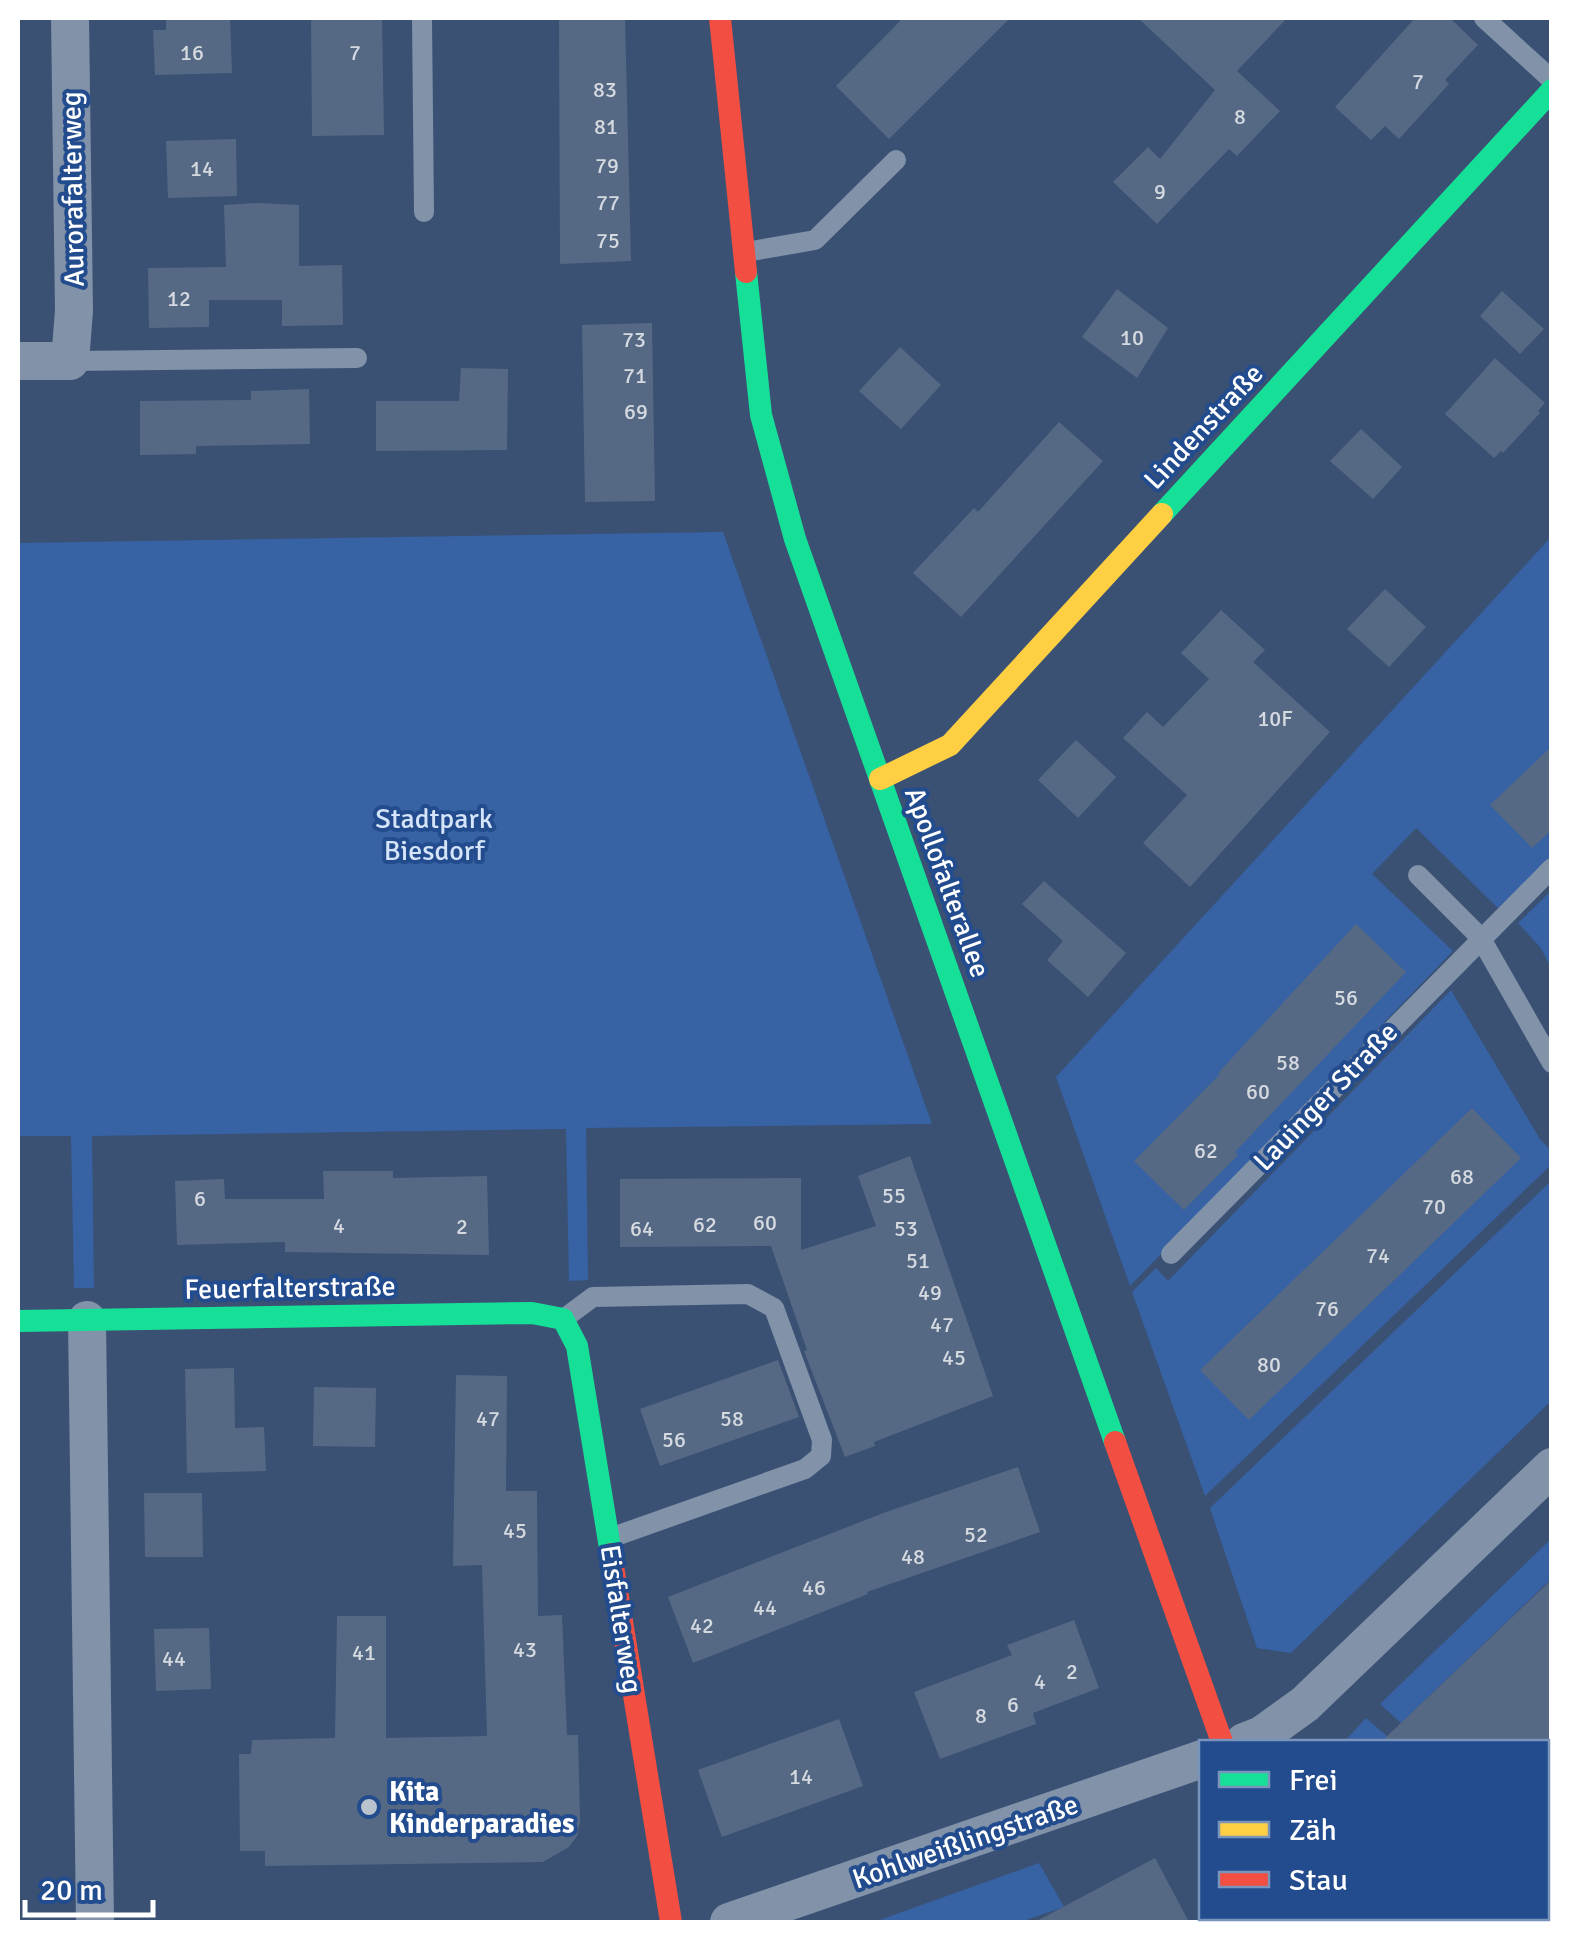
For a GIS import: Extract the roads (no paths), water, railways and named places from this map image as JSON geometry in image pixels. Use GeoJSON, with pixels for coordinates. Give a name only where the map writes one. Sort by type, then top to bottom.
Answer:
{"type":"FeatureCollection","features":[{"type":"Feature","properties":{"kind":"street","name":"Aurorafalterweg"},"geometry":{"type":"LineString","coordinates":[[70,18],[74,311],[70,361]]}},
{"type":"Feature","properties":{"kind":"street","name":"Apollofalterallee"},"geometry":{"type":"LineString","coordinates":[[720,18],[761,415],[773,467],[1221,1740]]}},
{"type":"Feature","properties":{"kind":"street","name":"Lindenstraße"},"geometry":{"type":"LineString","coordinates":[[880,779],[950,745],[1552,90]]}},
{"type":"Feature","properties":{"kind":"street"},"geometry":{"type":"LineString","coordinates":[[18,361],[70,361]]}},
{"type":"Feature","properties":{"kind":"street","name":"Feuerfalterstraße"},"geometry":{"type":"LineString","coordinates":[[18,1321],[532,1312],[563,1319]]}},
{"type":"Feature","properties":{"kind":"street","name":"Eisfalterweg"},"geometry":{"type":"LineString","coordinates":[[563,1319],[577,1346],[671,1922]]}},
{"type":"Feature","properties":{"kind":"street"},"geometry":{"type":"LineString","coordinates":[[88,1320],[95,1922]]}},
{"type":"Feature","properties":{"kind":"street"},"geometry":{"type":"LineString","coordinates":[[1249,1740],[1305,1704],[1552,1468]]}},
{"type":"Feature","properties":{"kind":"street","name":"Kohlweißlingstraße"},"geometry":{"type":"LineString","coordinates":[[729,1922],[1199,1760]]}},
{"type":"Feature","properties":{"kind":"lane"},"geometry":{"type":"LineString","coordinates":[[422,18],[424,212]]}},
{"type":"Feature","properties":{"kind":"lane"},"geometry":{"type":"LineString","coordinates":[[1484,18],[1552,80]]}},
{"type":"Feature","properties":{"kind":"lane"},"geometry":{"type":"LineString","coordinates":[[744,252],[815,240],[896,160]]}},
{"type":"Feature","properties":{"kind":"lane"},"geometry":{"type":"LineString","coordinates":[[70,361],[357,358]]}},
{"type":"Feature","properties":{"kind":"lane","name":"Lauinger Straße"},"geometry":{"type":"LineString","coordinates":[[1170,1254],[1552,868]]}},
{"type":"Feature","properties":{"kind":"lane"},"geometry":{"type":"LineString","coordinates":[[1418,875],[1480,937],[1552,1063]]}},
{"type":"Feature","properties":{"kind":"lane"},"geometry":{"type":"LineString","coordinates":[[563,1319],[593,1297],[748,1294],[774,1308],[822,1440],[820,1456],[806,1469],[608,1538]]}},
{"type":"Feature","properties":{"kind":"place","name":"Kita Kinderparadies"},"geometry":{"type":"Point","coordinates":[369,1807]}},
{"type":"Feature","properties":{"kind":"park label","name":"Stadtpark Biesdorf"},"geometry":{"type":"Point","coordinates":[434,834]}}]}
